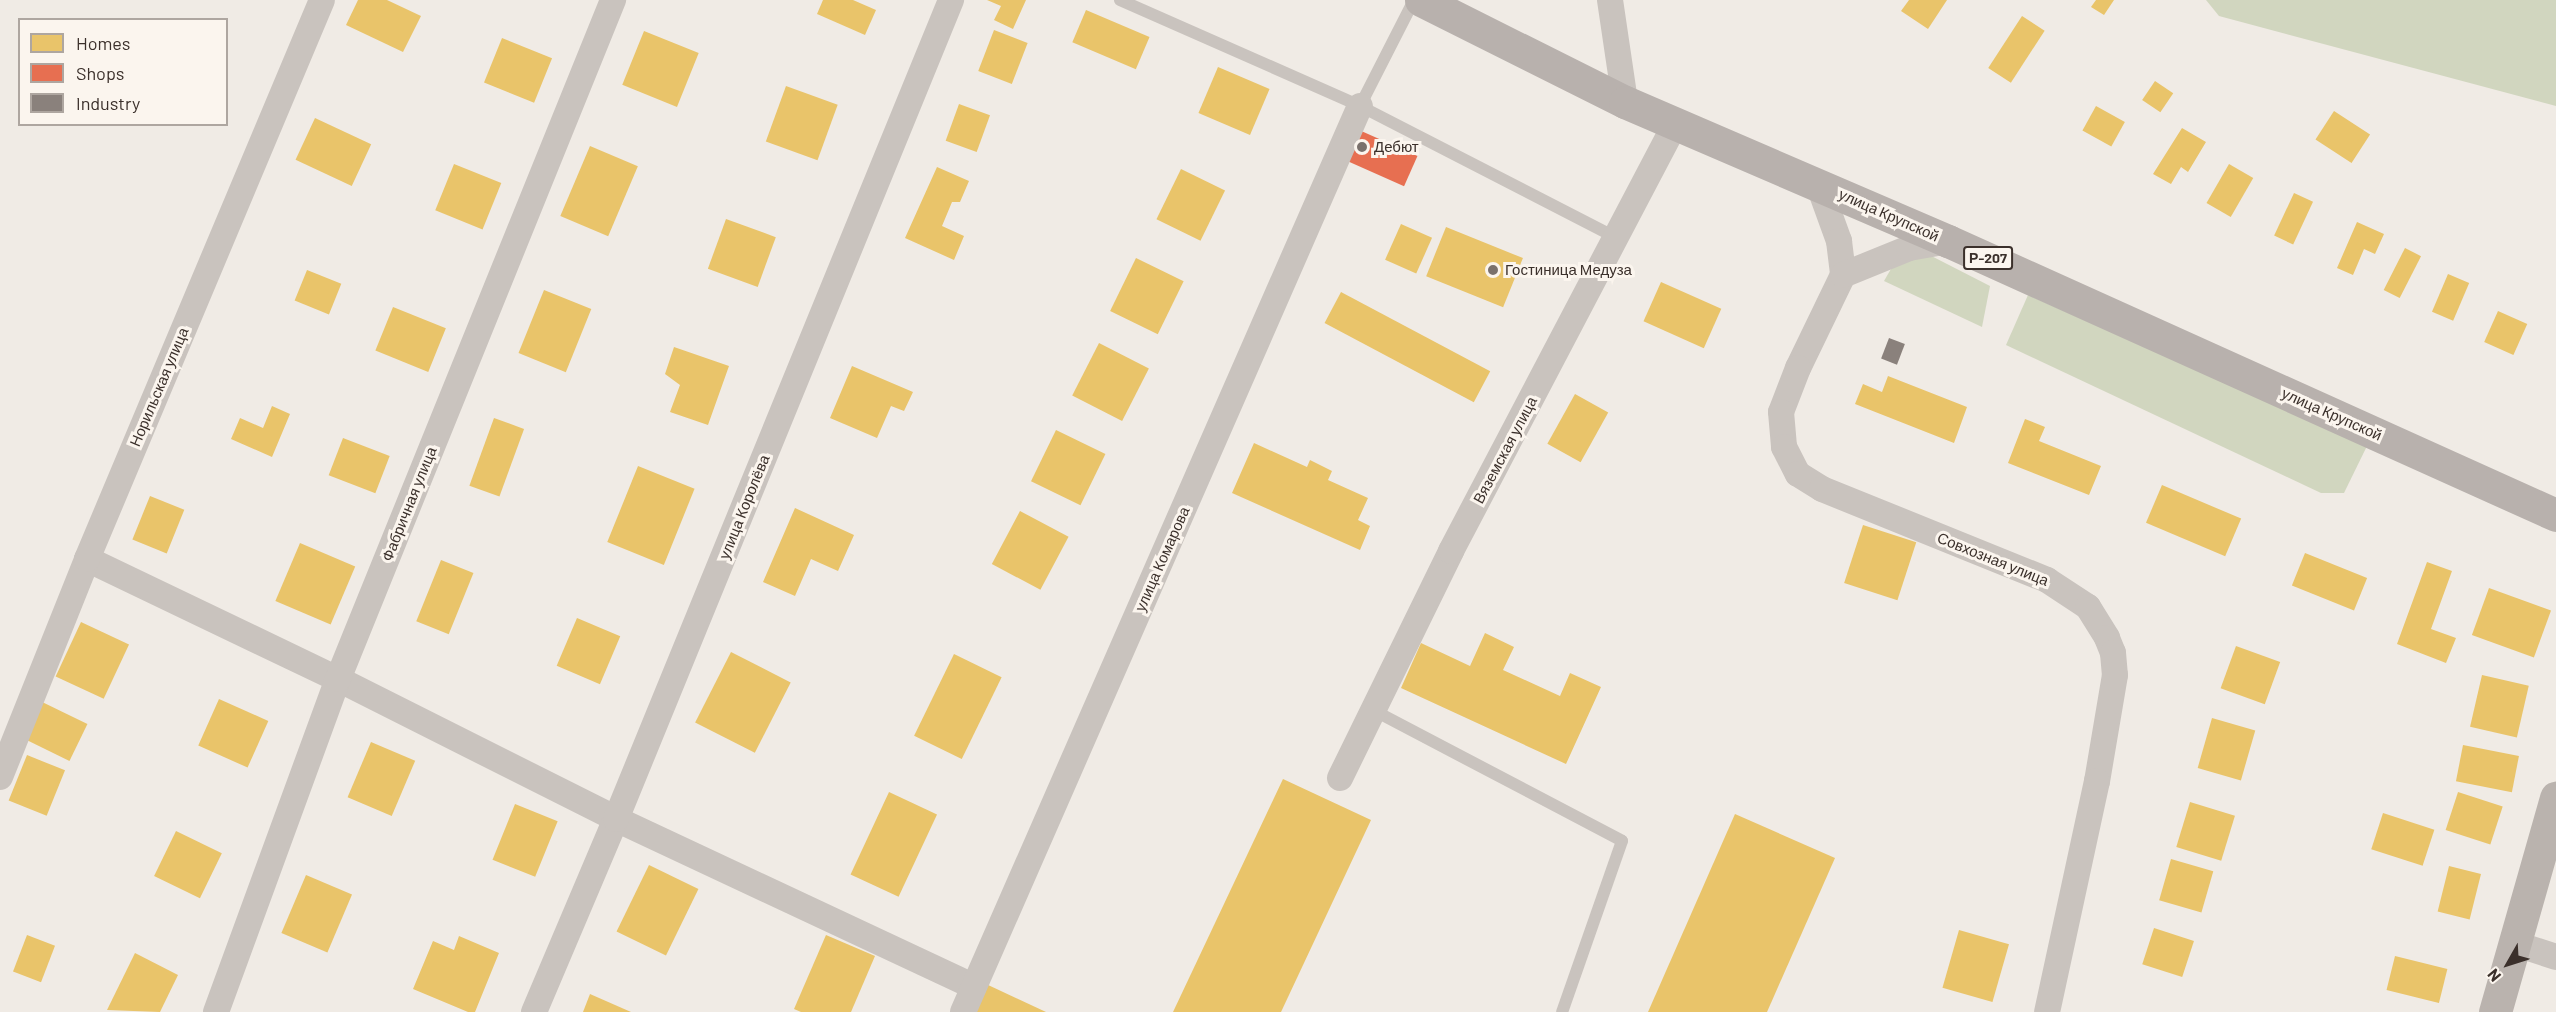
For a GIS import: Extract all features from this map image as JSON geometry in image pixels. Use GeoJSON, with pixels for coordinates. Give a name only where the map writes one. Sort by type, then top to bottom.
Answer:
{"type":"FeatureCollection","features":[{"type":"Feature","properties":{"kind":"main road","name":"улица Крупской"},"geometry":{"type":"LineString","coordinates":[[1421,0],[1625,102],[1818,183],[2556,515]]}},
{"type":"Feature","properties":{"kind":"main road"},"geometry":{"type":"LineString","coordinates":[[2495,1012],[2556,798]]}},
{"type":"Feature","properties":{"kind":"street","name":"Норильская улица"},"geometry":{"type":"LineString","coordinates":[[0,777],[87,559],[322,0]]}},
{"type":"Feature","properties":{"kind":"street","name":"Фабричная улица"},"geometry":{"type":"LineString","coordinates":[[216,1012],[338,680],[613,0]]}},
{"type":"Feature","properties":{"kind":"street","name":"улица Королёва"},"geometry":{"type":"LineString","coordinates":[[534,1012],[616,819],[951,0]]}},
{"type":"Feature","properties":{"kind":"street"},"geometry":{"type":"LineString","coordinates":[[1610,0],[1625,102]]}},
{"type":"Feature","properties":{"kind":"street","name":"улица Комарова"},"geometry":{"type":"LineString","coordinates":[[963,1012],[1360,106]]}},
{"type":"Feature","properties":{"kind":"street","name":"Вяземская улица"},"geometry":{"type":"LineString","coordinates":[[1340,778],[1451,551],[1675,124]]}},
{"type":"Feature","properties":{"kind":"street"},"geometry":{"type":"LineString","coordinates":[[1818,183],[1839,241],[1843,275],[1909,248],[1948,241]]}},
{"type":"Feature","properties":{"kind":"street","name":"Совхозная улица"},"geometry":{"type":"LineString","coordinates":[[1843,275],[1798,368],[1781,412],[1784,447],[1798,474],[1822,489],[2047,579],[2088,607],[2107,638],[2113,653],[2115,675],[2097,781],[2047,1012]]}},
{"type":"Feature","properties":{"kind":"street"},"geometry":{"type":"LineString","coordinates":[[87,559],[338,680],[616,819],[974,987]]}},
{"type":"Feature","properties":{"kind":"street"},"geometry":{"type":"LineString","coordinates":[[2513,943],[2556,957]]}},
{"type":"Feature","properties":{"kind":"lane"},"geometry":{"type":"LineString","coordinates":[[1120,0],[1360,106],[1617,238]]}},
{"type":"Feature","properties":{"kind":"lane"},"geometry":{"type":"LineString","coordinates":[[1360,106],[1413,0]]}},
{"type":"Feature","properties":{"kind":"lane"},"geometry":{"type":"LineString","coordinates":[[1373,710],[1622,842],[1562,1012]]}},
{"type":"Feature","properties":{"kind":"green space"},"geometry":{"type":"Polygon","coordinates":[[[2206,0],[2556,0],[2556,106],[2219,16],[2206,0]]]}},
{"type":"Feature","properties":{"kind":"green space"},"geometry":{"type":"Polygon","coordinates":[[[1906,243],[1990,286],[1982,327],[1884,281],[1906,243]]]}},
{"type":"Feature","properties":{"kind":"green space"},"geometry":{"type":"Polygon","coordinates":[[[2028,295],[2367,446],[2344,493],[2321,493],[2006,345],[2028,295]]]}},
{"type":"Feature","properties":{"kind":"building: Homes"},"geometry":{"type":"Polygon","coordinates":[[[358,0],[387,0],[421,16],[403,52],[346,25],[358,0]]]}},
{"type":"Feature","properties":{"kind":"building: Homes"},"geometry":{"type":"Polygon","coordinates":[[[823,0],[853,0],[876,10],[865,35],[817,14],[823,0]]]}},
{"type":"Feature","properties":{"kind":"building: Homes"},"geometry":{"type":"Polygon","coordinates":[[[987,0],[1026,0],[1013,29],[994,20],[1001,6],[987,0]]]}},
{"type":"Feature","properties":{"kind":"building: Homes"},"geometry":{"type":"Polygon","coordinates":[[[1909,0],[1947,0],[1928,29],[1901,11],[1909,0]]]}},
{"type":"Feature","properties":{"kind":"building: Homes"},"geometry":{"type":"Polygon","coordinates":[[[2096,0],[2114,0],[2104,15],[2091,7],[2096,0]]]}},
{"type":"Feature","properties":{"kind":"building: Homes"},"geometry":{"type":"Polygon","coordinates":[[[1086,10],[1150,37],[1136,69],[1072,42],[1086,10]]]}},
{"type":"Feature","properties":{"kind":"building: Homes"},"geometry":{"type":"Polygon","coordinates":[[[2022,16],[2045,31],[2011,83],[1988,68],[2022,16]]]}},
{"type":"Feature","properties":{"kind":"building: Homes"},"geometry":{"type":"Polygon","coordinates":[[[994,30],[1028,43],[1012,84],[978,71],[994,30]]]}},
{"type":"Feature","properties":{"kind":"building: Homes"},"geometry":{"type":"Polygon","coordinates":[[[644,31],[699,53],[677,107],[622,85],[644,31]]]}},
{"type":"Feature","properties":{"kind":"building: Homes"},"geometry":{"type":"Polygon","coordinates":[[[502,38],[552,58],[534,103],[484,83],[502,38]]]}},
{"type":"Feature","properties":{"kind":"building: Homes"},"geometry":{"type":"Polygon","coordinates":[[[1218,67],[1270,89],[1250,135],[1198,113],[1218,67]]]}},
{"type":"Feature","properties":{"kind":"building: Homes"},"geometry":{"type":"Polygon","coordinates":[[[2155,81],[2173,93],[2160,112],[2142,100],[2155,81]]]}},
{"type":"Feature","properties":{"kind":"building: Homes"},"geometry":{"type":"Polygon","coordinates":[[[786,86],[838,105],[818,160],[766,141],[786,86]]]}},
{"type":"Feature","properties":{"kind":"building: Homes"},"geometry":{"type":"Polygon","coordinates":[[[959,104],[990,115],[977,152],[946,141],[959,104]]]}},
{"type":"Feature","properties":{"kind":"building: Homes"},"geometry":{"type":"Polygon","coordinates":[[[2096,106],[2125,122],[2111,146],[2082,130],[2096,106]]]}},
{"type":"Feature","properties":{"kind":"building: Homes"},"geometry":{"type":"Polygon","coordinates":[[[2334,111],[2370,134],[2352,163],[2315,140],[2334,111]]]}},
{"type":"Feature","properties":{"kind":"building: Homes"},"geometry":{"type":"Polygon","coordinates":[[[315,118],[371,144],[352,186],[296,160],[315,118]]]}},
{"type":"Feature","properties":{"kind":"building: Homes"},"geometry":{"type":"Polygon","coordinates":[[[2182,128],[2206,142],[2188,172],[2181,167],[2171,184],[2153,174],[2182,128]]]}},
{"type":"Feature","properties":{"kind":"building: Homes"},"geometry":{"type":"Polygon","coordinates":[[[590,146],[638,166],[608,236],[560,216],[590,146]]]}},
{"type":"Feature","properties":{"kind":"building: Homes"},"geometry":{"type":"Polygon","coordinates":[[[454,164],[501,183],[483,229],[435,210],[454,164]]]}},
{"type":"Feature","properties":{"kind":"building: Homes"},"geometry":{"type":"Polygon","coordinates":[[[2229,164],[2253,178],[2231,217],[2206,203],[2229,164]]]}},
{"type":"Feature","properties":{"kind":"building: Homes"},"geometry":{"type":"Polygon","coordinates":[[[937,167],[969,181],[960,202],[952,202],[942,226],[964,236],[954,260],[905,238],[937,167]]]}},
{"type":"Feature","properties":{"kind":"building: Homes"},"geometry":{"type":"Polygon","coordinates":[[[1181,169],[1225,190],[1200,241],[1156,219],[1181,169]]]}},
{"type":"Feature","properties":{"kind":"building: Homes"},"geometry":{"type":"Polygon","coordinates":[[[2294,193],[2313,202],[2293,244],[2274,236],[2294,193]]]}},
{"type":"Feature","properties":{"kind":"building: Homes"},"geometry":{"type":"Polygon","coordinates":[[[726,219],[776,237],[758,287],[708,269],[726,219]]]}},
{"type":"Feature","properties":{"kind":"building: Homes"},"geometry":{"type":"Polygon","coordinates":[[[2357,222],[2384,234],[2375,254],[2364,249],[2353,275],[2337,268],[2357,222]]]}},
{"type":"Feature","properties":{"kind":"building: Homes"},"geometry":{"type":"Polygon","coordinates":[[[1401,224],[1432,238],[1416,273],[1385,260],[1401,224]]]}},
{"type":"Feature","properties":{"kind":"building: Homes"},"geometry":{"type":"Polygon","coordinates":[[[1446,227],[1523,258],[1503,307],[1426,276],[1446,227]]]}},
{"type":"Feature","properties":{"kind":"building: Homes"},"geometry":{"type":"Polygon","coordinates":[[[2405,248],[2421,256],[2400,298],[2384,290],[2405,248]]]}},
{"type":"Feature","properties":{"kind":"building: Homes"},"geometry":{"type":"Polygon","coordinates":[[[1136,258],[1184,281],[1158,334],[1110,311],[1136,258]]]}},
{"type":"Feature","properties":{"kind":"building: Homes"},"geometry":{"type":"Polygon","coordinates":[[[307,270],[341,284],[329,314],[295,301],[307,270]]]}},
{"type":"Feature","properties":{"kind":"building: Homes"},"geometry":{"type":"Polygon","coordinates":[[[2448,274],[2469,283],[2453,321],[2432,312],[2448,274]]]}},
{"type":"Feature","properties":{"kind":"building: Homes"},"geometry":{"type":"Polygon","coordinates":[[[1661,282],[1721,309],[1704,348],[1644,321],[1661,282]]]}},
{"type":"Feature","properties":{"kind":"building: Homes"},"geometry":{"type":"Polygon","coordinates":[[[544,290],[591,309],[566,372],[519,353],[544,290]]]}},
{"type":"Feature","properties":{"kind":"building: Homes"},"geometry":{"type":"Polygon","coordinates":[[[1341,292],[1490,371],[1474,402],[1325,323],[1341,292]]]}},
{"type":"Feature","properties":{"kind":"building: Homes"},"geometry":{"type":"Polygon","coordinates":[[[393,307],[446,328],[428,372],[375,351],[393,307]]]}},
{"type":"Feature","properties":{"kind":"building: Homes"},"geometry":{"type":"Polygon","coordinates":[[[2498,311],[2527,324],[2513,355],[2484,342],[2498,311]]]}},
{"type":"Feature","properties":{"kind":"building: Homes"},"geometry":{"type":"Polygon","coordinates":[[[1099,343],[1149,368],[1122,421],[1072,396],[1099,343]]]}},
{"type":"Feature","properties":{"kind":"building: Homes"},"geometry":{"type":"Polygon","coordinates":[[[674,347],[729,366],[708,425],[670,412],[680,385],[665,374],[674,347]]]}},
{"type":"Feature","properties":{"kind":"building: Homes"},"geometry":{"type":"Polygon","coordinates":[[[852,366],[913,392],[904,411],[891,406],[877,438],[830,418],[852,366]]]}},
{"type":"Feature","properties":{"kind":"building: Homes"},"geometry":{"type":"Polygon","coordinates":[[[1888,376],[1967,407],[1954,443],[1855,404],[1863,384],[1882,392],[1888,376]]]}},
{"type":"Feature","properties":{"kind":"building: Homes"},"geometry":{"type":"Polygon","coordinates":[[[1575,394],[1608,412],[1581,462],[1547,444],[1575,394]]]}},
{"type":"Feature","properties":{"kind":"building: Homes"},"geometry":{"type":"Polygon","coordinates":[[[272,406],[290,414],[272,457],[231,439],[240,418],[263,428],[272,406]]]}},
{"type":"Feature","properties":{"kind":"building: Homes"},"geometry":{"type":"Polygon","coordinates":[[[494,418],[524,429],[499,497],[469,486],[494,418]]]}},
{"type":"Feature","properties":{"kind":"building: Homes"},"geometry":{"type":"Polygon","coordinates":[[[2025,419],[2045,427],[2039,441],[2101,466],[2089,495],[2008,463],[2025,419]]]}},
{"type":"Feature","properties":{"kind":"building: Homes"},"geometry":{"type":"Polygon","coordinates":[[[1056,430],[1105,454],[1080,505],[1031,481],[1056,430]]]}},
{"type":"Feature","properties":{"kind":"building: Homes"},"geometry":{"type":"Polygon","coordinates":[[[343,438],[390,456],[375,493],[329,475],[343,438]]]}},
{"type":"Feature","properties":{"kind":"building: Homes"},"geometry":{"type":"Polygon","coordinates":[[[1254,443],[1307,467],[1310,460],[1332,471],[1328,480],[1368,498],[1358,520],[1370,526],[1360,550],[1232,493],[1254,443]]]}},
{"type":"Feature","properties":{"kind":"building: Homes"},"geometry":{"type":"Polygon","coordinates":[[[638,466],[695,489],[664,565],[607,542],[638,466]]]}},
{"type":"Feature","properties":{"kind":"building: Homes"},"geometry":{"type":"Polygon","coordinates":[[[2162,485],[2241,519],[2225,556],[2146,523],[2162,485]]]}},
{"type":"Feature","properties":{"kind":"building: Homes"},"geometry":{"type":"Polygon","coordinates":[[[150,496],[184,510],[167,553],[132,540],[150,496]]]}},
{"type":"Feature","properties":{"kind":"building: Homes"},"geometry":{"type":"Polygon","coordinates":[[[795,508],[854,535],[838,571],[811,559],[795,596],[763,582],[795,508]]]}},
{"type":"Feature","properties":{"kind":"building: Homes"},"geometry":{"type":"Polygon","coordinates":[[[1020,511],[1069,537],[1040,590],[992,564],[1020,511]]]}},
{"type":"Feature","properties":{"kind":"building: Homes"},"geometry":{"type":"Polygon","coordinates":[[[1863,525],[1916,542],[1897,600],[1844,583],[1863,525]]]}},
{"type":"Feature","properties":{"kind":"building: Homes"},"geometry":{"type":"Polygon","coordinates":[[[300,543],[355,566],[331,624],[275,601],[300,543]]]}},
{"type":"Feature","properties":{"kind":"building: Homes"},"geometry":{"type":"Polygon","coordinates":[[[2305,553],[2367,578],[2354,611],[2292,585],[2305,553]]]}},
{"type":"Feature","properties":{"kind":"building: Homes"},"geometry":{"type":"Polygon","coordinates":[[[441,560],[473,573],[449,634],[416,621],[441,560]]]}},
{"type":"Feature","properties":{"kind":"building: Homes"},"geometry":{"type":"Polygon","coordinates":[[[2427,562],[2452,571],[2431,629],[2456,638],[2446,663],[2397,644],[2427,562]]]}},
{"type":"Feature","properties":{"kind":"building: Homes"},"geometry":{"type":"Polygon","coordinates":[[[2489,588],[2551,611],[2534,658],[2472,635],[2489,588]]]}},
{"type":"Feature","properties":{"kind":"building: Homes"},"geometry":{"type":"Polygon","coordinates":[[[577,618],[620,636],[600,684],[557,666],[577,618]]]}},
{"type":"Feature","properties":{"kind":"building: Homes"},"geometry":{"type":"Polygon","coordinates":[[[81,622],[129,644],[104,699],[56,676],[81,622]]]}},
{"type":"Feature","properties":{"kind":"building: Homes"},"geometry":{"type":"Polygon","coordinates":[[[1485,633],[1514,647],[1503,670],[1560,696],[1570,673],[1601,687],[1566,764],[1401,688],[1421,643],[1470,666],[1485,633]]]}},
{"type":"Feature","properties":{"kind":"building: Homes"},"geometry":{"type":"Polygon","coordinates":[[[2236,646],[2280,662],[2265,704],[2221,688],[2236,646]]]}},
{"type":"Feature","properties":{"kind":"building: Homes"},"geometry":{"type":"Polygon","coordinates":[[[731,652],[791,682],[755,753],[695,722],[731,652]]]}},
{"type":"Feature","properties":{"kind":"building: Homes"},"geometry":{"type":"Polygon","coordinates":[[[954,654],[1002,677],[962,759],[914,736],[954,654]]]}},
{"type":"Feature","properties":{"kind":"building: Homes"},"geometry":{"type":"Polygon","coordinates":[[[2482,675],[2529,686],[2517,737],[2470,727],[2482,675]]]}},
{"type":"Feature","properties":{"kind":"building: Homes"},"geometry":{"type":"Polygon","coordinates":[[[219,699],[268,721],[248,768],[198,746],[219,699]]]}},
{"type":"Feature","properties":{"kind":"building: Homes"},"geometry":{"type":"Polygon","coordinates":[[[38,700],[87,724],[69,761],[20,737],[38,700]]]}},
{"type":"Feature","properties":{"kind":"building: Homes"},"geometry":{"type":"Polygon","coordinates":[[[2212,718],[2255,730],[2241,780],[2198,768],[2212,718]]]}},
{"type":"Feature","properties":{"kind":"building: Homes"},"geometry":{"type":"Polygon","coordinates":[[[371,742],[415,761],[392,816],[348,797],[371,742]]]}},
{"type":"Feature","properties":{"kind":"building: Homes"},"geometry":{"type":"Polygon","coordinates":[[[2463,745],[2519,756],[2512,792],[2456,781],[2463,745]]]}},
{"type":"Feature","properties":{"kind":"building: Homes"},"geometry":{"type":"Polygon","coordinates":[[[27,755],[65,770],[47,816],[9,800],[27,755]]]}},
{"type":"Feature","properties":{"kind":"building: Homes"},"geometry":{"type":"Polygon","coordinates":[[[1283,779],[1371,820],[1281,1012],[1173,1012],[1283,779]]]}},
{"type":"Feature","properties":{"kind":"building: Homes"},"geometry":{"type":"Polygon","coordinates":[[[889,792],[937,814],[899,897],[851,874],[889,792]]]}},
{"type":"Feature","properties":{"kind":"building: Homes"},"geometry":{"type":"Polygon","coordinates":[[[2458,792],[2503,807],[2490,845],[2446,830],[2458,792]]]}},
{"type":"Feature","properties":{"kind":"building: Homes"},"geometry":{"type":"Polygon","coordinates":[[[2190,802],[2235,816],[2221,861],[2176,847],[2190,802]]]}},
{"type":"Feature","properties":{"kind":"building: Homes"},"geometry":{"type":"Polygon","coordinates":[[[515,804],[558,821],[535,877],[493,860],[515,804]]]}},
{"type":"Feature","properties":{"kind":"building: Homes"},"geometry":{"type":"Polygon","coordinates":[[[2383,813],[2434,830],[2423,866],[2371,849],[2383,813]]]}},
{"type":"Feature","properties":{"kind":"building: Homes"},"geometry":{"type":"Polygon","coordinates":[[[1735,814],[1835,858],[1767,1012],[1648,1012],[1735,814]]]}},
{"type":"Feature","properties":{"kind":"building: Homes"},"geometry":{"type":"Polygon","coordinates":[[[176,831],[222,853],[200,898],[154,876],[176,831]]]}},
{"type":"Feature","properties":{"kind":"building: Homes"},"geometry":{"type":"Polygon","coordinates":[[[2171,859],[2213,871],[2201,912],[2159,900],[2171,859]]]}},
{"type":"Feature","properties":{"kind":"building: Homes"},"geometry":{"type":"Polygon","coordinates":[[[649,865],[698,889],[666,956],[617,932],[649,865]]]}},
{"type":"Feature","properties":{"kind":"building: Homes"},"geometry":{"type":"Polygon","coordinates":[[[2449,866],[2481,874],[2470,920],[2438,912],[2449,866]]]}},
{"type":"Feature","properties":{"kind":"building: Homes"},"geometry":{"type":"Polygon","coordinates":[[[306,875],[352,895],[327,953],[281,933],[306,875]]]}},
{"type":"Feature","properties":{"kind":"building: Homes"},"geometry":{"type":"Polygon","coordinates":[[[2154,928],[2194,941],[2182,977],[2142,964],[2154,928]]]}},
{"type":"Feature","properties":{"kind":"building: Homes"},"geometry":{"type":"Polygon","coordinates":[[[1959,930],[2009,944],[1992,1002],[1942,988],[1959,930]]]}},
{"type":"Feature","properties":{"kind":"building: Homes"},"geometry":{"type":"Polygon","coordinates":[[[27,935],[55,946],[41,982],[13,971],[27,935]]]}},
{"type":"Feature","properties":{"kind":"building: Homes"},"geometry":{"type":"Polygon","coordinates":[[[826,935],[875,956],[851,1012],[801,1012],[794,1009],[826,935]]]}},
{"type":"Feature","properties":{"kind":"building: Homes"},"geometry":{"type":"Polygon","coordinates":[[[459,936],[499,953],[475,1012],[468,1012],[413,989],[433,941],[454,950],[459,936]]]}},
{"type":"Feature","properties":{"kind":"building: Homes"},"geometry":{"type":"Polygon","coordinates":[[[135,953],[178,975],[160,1012],[107,1010],[135,953]]]}},
{"type":"Feature","properties":{"kind":"building: Homes"},"geometry":{"type":"Polygon","coordinates":[[[2395,956],[2447,969],[2439,1003],[2387,990],[2395,956]]]}},
{"type":"Feature","properties":{"kind":"building: Homes"},"geometry":{"type":"Polygon","coordinates":[[[986,984],[1046,1012],[974,1012],[986,984]]]}},
{"type":"Feature","properties":{"kind":"building: Homes"},"geometry":{"type":"Polygon","coordinates":[[[590,994],[631,1012],[583,1012],[590,994]]]}},
{"type":"Feature","properties":{"kind":"building: Shops"},"geometry":{"type":"Polygon","coordinates":[[[1359,130],[1417,156],[1404,186],[1346,160],[1359,130]]]}},
{"type":"Feature","properties":{"kind":"building: Industry"},"geometry":{"type":"Polygon","coordinates":[[[1889,338],[1905,344],[1897,365],[1881,359],[1889,338]]]}},
{"type":"Feature","properties":{"kind":"place","name":"Дебют"},"geometry":{"type":"Point","coordinates":[1362,147]}},
{"type":"Feature","properties":{"kind":"place","name":"Гостиница Медуза"},"geometry":{"type":"Point","coordinates":[1493,270]}}]}
